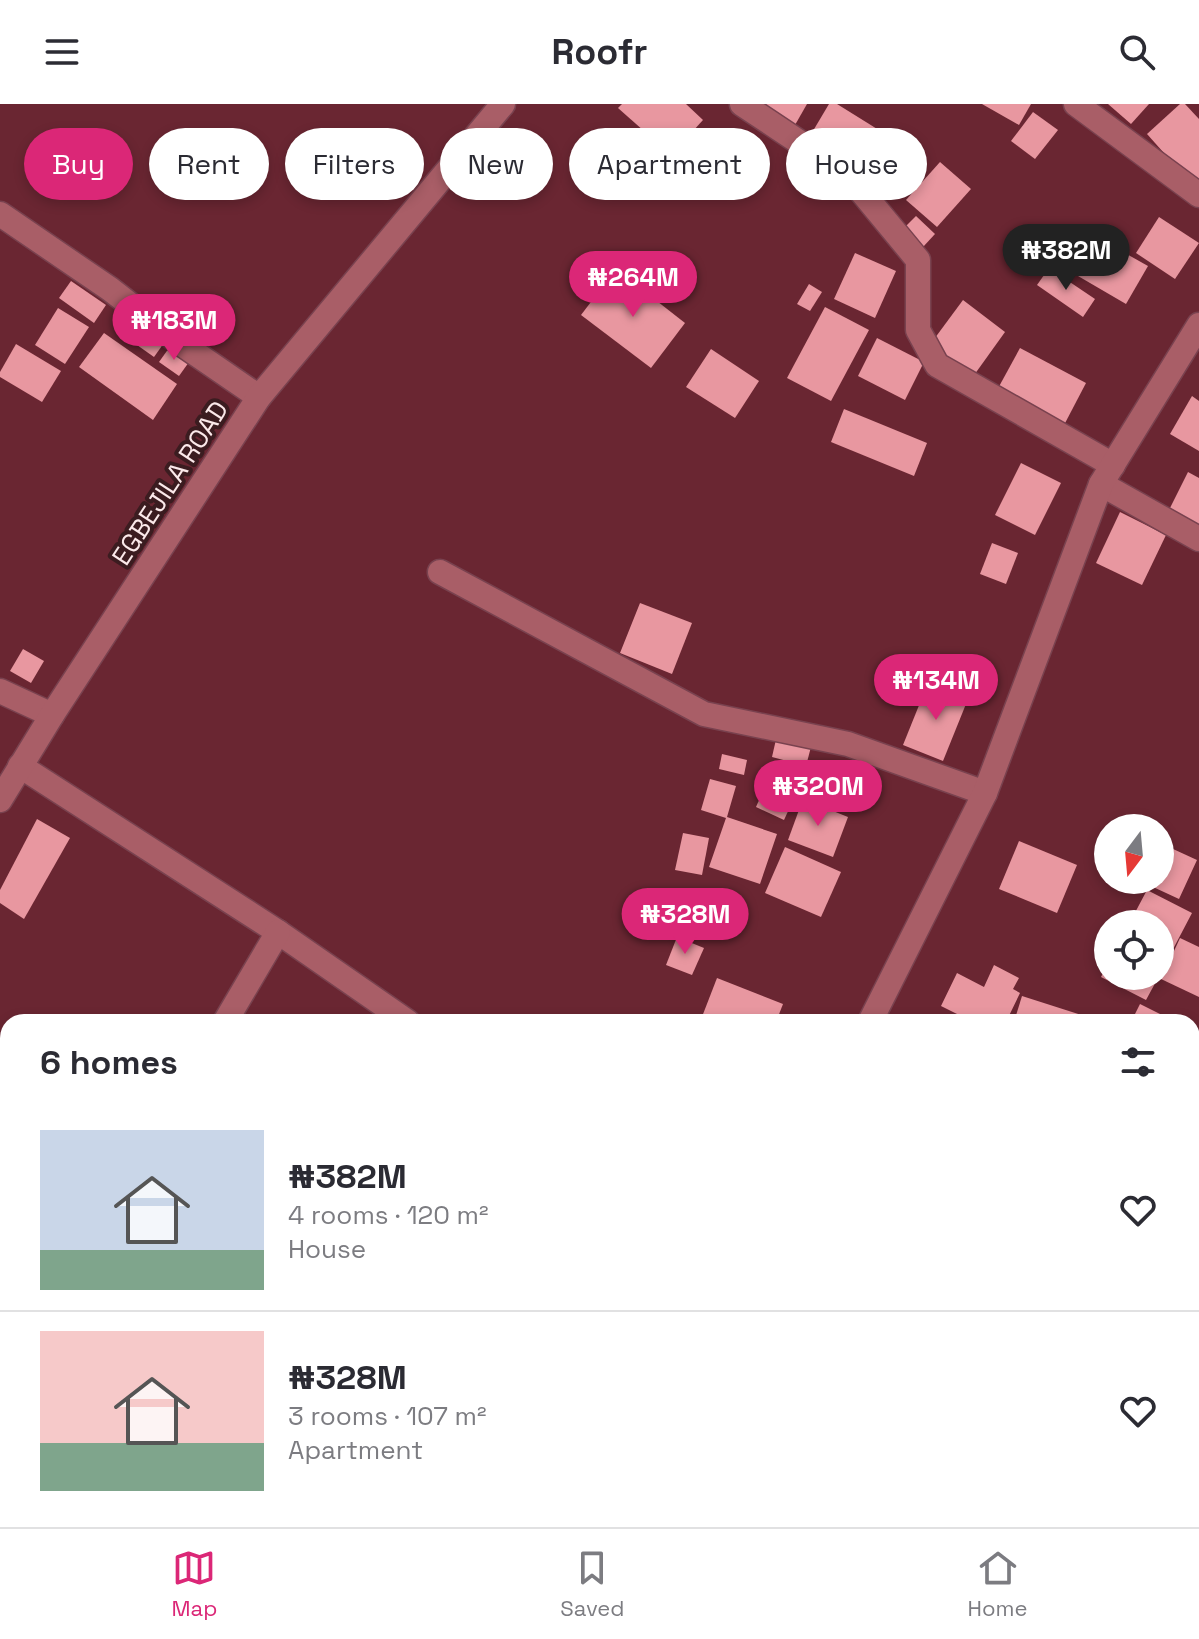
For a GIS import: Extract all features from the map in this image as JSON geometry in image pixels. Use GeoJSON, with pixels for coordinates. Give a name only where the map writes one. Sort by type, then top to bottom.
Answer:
{"type":"FeatureCollection","features":[{"type":"Feature","properties":{"kind":"street","name":"EGBEJILA ROAD"},"geometry":{"type":"LineString","coordinates":[[0,800],[259,397],[503,104]]}},
{"type":"Feature","properties":{"kind":"street"},"geometry":{"type":"LineString","coordinates":[[742,104],[847,174],[918,260],[918,330],[937,365],[1107,475],[1199,539]]}},
{"type":"Feature","properties":{"kind":"street"},"geometry":{"type":"LineString","coordinates":[[1076,104],[1199,195]]}},
{"type":"Feature","properties":{"kind":"street"},"geometry":{"type":"LineString","coordinates":[[0,214],[259,397]]}},
{"type":"Feature","properties":{"kind":"street"},"geometry":{"type":"LineString","coordinates":[[874,1014],[985,793],[1107,475],[1199,325]]}},
{"type":"Feature","properties":{"kind":"street"},"geometry":{"type":"LineString","coordinates":[[440,572],[704,714],[848,744],[985,793]]}},
{"type":"Feature","properties":{"kind":"street"},"geometry":{"type":"LineString","coordinates":[[0,691],[52,715]]}},
{"type":"Feature","properties":{"kind":"street"},"geometry":{"type":"LineString","coordinates":[[20,766],[278,932],[396,1014]]}},
{"type":"Feature","properties":{"kind":"street"},"geometry":{"type":"LineString","coordinates":[[230,1014],[278,932]]}},
{"type":"Feature","properties":{"kind":"building"},"geometry":{"type":"Polygon","coordinates":[[[622,104],[686,104],[703,120],[696,128],[641,128],[618,108],[622,104]]]}},
{"type":"Feature","properties":{"kind":"building"},"geometry":{"type":"Polygon","coordinates":[[[758,104],[807,104],[795,125],[758,104]]]}},
{"type":"Feature","properties":{"kind":"building"},"geometry":{"type":"Polygon","coordinates":[[[829,104],[837,104],[876,128],[815,128],[829,104]]]}},
{"type":"Feature","properties":{"kind":"building"},"geometry":{"type":"Polygon","coordinates":[[[982,104],[1031,104],[1019,125],[982,104]]]}},
{"type":"Feature","properties":{"kind":"building"},"geometry":{"type":"Polygon","coordinates":[[[1108,104],[1149,104],[1131,124],[1108,104]]]}},
{"type":"Feature","properties":{"kind":"building"},"geometry":{"type":"Polygon","coordinates":[[[1180,104],[1185,104],[1199,119],[1199,186],[1196,189],[1147,134],[1180,104]]]}},
{"type":"Feature","properties":{"kind":"building"},"geometry":{"type":"Polygon","coordinates":[[[1033,112],[1058,130],[1035,159],[1011,141],[1033,112]]]}},
{"type":"Feature","properties":{"kind":"building"},"geometry":{"type":"Polygon","coordinates":[[[940,162],[971,189],[937,227],[906,200],[927,200],[927,177],[940,162]]]}},
{"type":"Feature","properties":{"kind":"building"},"geometry":{"type":"Polygon","coordinates":[[[916,216],[935,234],[923,247],[904,228],[916,216]]]}},
{"type":"Feature","properties":{"kind":"building"},"geometry":{"type":"Polygon","coordinates":[[[1159,217],[1199,243],[1175,279],[1136,253],[1159,217]]]}},
{"type":"Feature","properties":{"kind":"building"},"geometry":{"type":"Polygon","coordinates":[[[1075,225],[1148,266],[1126,304],[1054,262],[1075,225]]]}},
{"type":"Feature","properties":{"kind":"building"},"geometry":{"type":"Polygon","coordinates":[[[855,253],[896,271],[875,318],[834,299],[855,253]]]}},
{"type":"Feature","properties":{"kind":"building"},"geometry":{"type":"Polygon","coordinates":[[[1049,268],[1095,299],[1083,317],[1037,285],[1049,268]]]}},
{"type":"Feature","properties":{"kind":"building"},"geometry":{"type":"Polygon","coordinates":[[[616,269],[685,323],[651,368],[581,315],[616,269]]]}},
{"type":"Feature","properties":{"kind":"building"},"geometry":{"type":"Polygon","coordinates":[[[71,281],[106,305],[94,323],[59,298],[71,281]]]}},
{"type":"Feature","properties":{"kind":"building"},"geometry":{"type":"Polygon","coordinates":[[[809,284],[822,292],[810,311],[797,304],[809,284]]]}},
{"type":"Feature","properties":{"kind":"building"},"geometry":{"type":"Polygon","coordinates":[[[963,300],[1005,332],[972,378],[929,346],[963,300]]]}},
{"type":"Feature","properties":{"kind":"building"},"geometry":{"type":"Polygon","coordinates":[[[825,307],[869,330],[831,401],[787,378],[825,307]]]}},
{"type":"Feature","properties":{"kind":"building"},"geometry":{"type":"Polygon","coordinates":[[[58,308],[89,327],[65,364],[35,345],[58,308]]]}},
{"type":"Feature","properties":{"kind":"building"},"geometry":{"type":"Polygon","coordinates":[[[147,331],[164,343],[154,357],[137,345],[147,331]]]}},
{"type":"Feature","properties":{"kind":"building"},"geometry":{"type":"Polygon","coordinates":[[[104,333],[177,384],[153,420],[79,367],[104,333]]]}},
{"type":"Feature","properties":{"kind":"building"},"geometry":{"type":"Polygon","coordinates":[[[877,338],[924,362],[905,400],[858,376],[877,338]]]}},
{"type":"Feature","properties":{"kind":"building"},"geometry":{"type":"Polygon","coordinates":[[[16,344],[61,371],[42,402],[0,377],[16,344]]]}},
{"type":"Feature","properties":{"kind":"building"},"geometry":{"type":"Polygon","coordinates":[[[169,348],[189,362],[179,376],[159,362],[169,348]]]}},
{"type":"Feature","properties":{"kind":"building"},"geometry":{"type":"Polygon","coordinates":[[[1020,348],[1086,383],[1063,427],[996,392],[1020,348]]]}},
{"type":"Feature","properties":{"kind":"building"},"geometry":{"type":"Polygon","coordinates":[[[711,349],[759,381],[735,418],[686,387],[711,349]]]}},
{"type":"Feature","properties":{"kind":"building"},"geometry":{"type":"Polygon","coordinates":[[[1192,396],[1199,401],[1199,451],[1170,434],[1192,396]]]}},
{"type":"Feature","properties":{"kind":"building"},"geometry":{"type":"Polygon","coordinates":[[[844,409],[927,443],[914,476],[831,442],[844,409]]]}},
{"type":"Feature","properties":{"kind":"building"},"geometry":{"type":"Polygon","coordinates":[[[1021,463],[1061,483],[1035,535],[995,515],[1021,463]]]}},
{"type":"Feature","properties":{"kind":"building"},"geometry":{"type":"Polygon","coordinates":[[[1188,472],[1199,478],[1199,528],[1168,512],[1188,472]]]}},
{"type":"Feature","properties":{"kind":"building"},"geometry":{"type":"Polygon","coordinates":[[[1120,512],[1166,535],[1142,585],[1096,563],[1120,512]]]}},
{"type":"Feature","properties":{"kind":"building"},"geometry":{"type":"Polygon","coordinates":[[[992,543],[1018,553],[1006,584],[980,574],[992,543]]]}},
{"type":"Feature","properties":{"kind":"building"},"geometry":{"type":"Polygon","coordinates":[[[640,603],[692,623],[672,674],[620,653],[640,603]]]}},
{"type":"Feature","properties":{"kind":"building"},"geometry":{"type":"Polygon","coordinates":[[[23,649],[44,661],[31,683],[10,671],[23,649]]]}},
{"type":"Feature","properties":{"kind":"building"},"geometry":{"type":"Polygon","coordinates":[[[928,683],[968,699],[943,761],[903,745],[928,683]]]}},
{"type":"Feature","properties":{"kind":"building"},"geometry":{"type":"Polygon","coordinates":[[[777,735],[812,743],[806,766],[772,757],[777,735]]]}},
{"type":"Feature","properties":{"kind":"building"},"geometry":{"type":"Polygon","coordinates":[[[722,754],[747,760],[744,775],[719,769],[722,754]]]}},
{"type":"Feature","properties":{"kind":"building"},"geometry":{"type":"Polygon","coordinates":[[[773,769],[802,781],[784,820],[756,807],[773,769]]]}},
{"type":"Feature","properties":{"kind":"building"},"geometry":{"type":"Polygon","coordinates":[[[710,779],[736,786],[727,817],[777,834],[760,884],[709,867],[726,818],[701,810],[710,779]]]}},
{"type":"Feature","properties":{"kind":"building"},"geometry":{"type":"Polygon","coordinates":[[[803,799],[848,817],[833,857],[788,840],[803,799]]]}},
{"type":"Feature","properties":{"kind":"building"},"geometry":{"type":"Polygon","coordinates":[[[37,819],[70,838],[24,919],[0,903],[0,890],[37,819]]]}},
{"type":"Feature","properties":{"kind":"building"},"geometry":{"type":"Polygon","coordinates":[[[683,833],[709,838],[702,875],[675,870],[683,833]]]}},
{"type":"Feature","properties":{"kind":"building"},"geometry":{"type":"Polygon","coordinates":[[[1019,841],[1077,865],[1057,913],[999,889],[1019,841]]]}},
{"type":"Feature","properties":{"kind":"building"},"geometry":{"type":"Polygon","coordinates":[[[785,847],[841,872],[821,917],[765,893],[785,847]]]}},
{"type":"Feature","properties":{"kind":"building"},"geometry":{"type":"Polygon","coordinates":[[[1174,849],[1197,860],[1179,899],[1168,894],[1174,894],[1174,849]]]}},
{"type":"Feature","properties":{"kind":"building"},"geometry":{"type":"Polygon","coordinates":[[[1145,894],[1155,894],[1192,913],[1174,947],[1174,910],[1136,910],[1145,894]]]}},
{"type":"Feature","properties":{"kind":"building"},"geometry":{"type":"Polygon","coordinates":[[[677,937],[704,948],[692,975],[666,965],[677,937]]]}},
{"type":"Feature","properties":{"kind":"building"},"geometry":{"type":"Polygon","coordinates":[[[1180,938],[1199,947],[1199,997],[1174,985],[1174,951],[1180,938]]]}},
{"type":"Feature","properties":{"kind":"building"},"geometry":{"type":"Polygon","coordinates":[[[994,965],[1019,978],[1013,989],[1020,993],[1010,1014],[957,1014],[941,1006],[957,973],[984,987],[994,965]]]}},
{"type":"Feature","properties":{"kind":"building"},"geometry":{"type":"Polygon","coordinates":[[[717,978],[783,1004],[779,1014],[703,1014],[717,978]]]}},
{"type":"Feature","properties":{"kind":"building"},"geometry":{"type":"Polygon","coordinates":[[[1126,990],[1151,990],[1146,1000],[1126,990]]]}},
{"type":"Feature","properties":{"kind":"building"},"geometry":{"type":"Polygon","coordinates":[[[1022,996],[1078,1014],[1016,1014],[1022,996]]]}},
{"type":"Feature","properties":{"kind":"building"},"geometry":{"type":"Polygon","coordinates":[[[1140,1004],[1160,1014],[1135,1014],[1140,1004]]]}}]}
